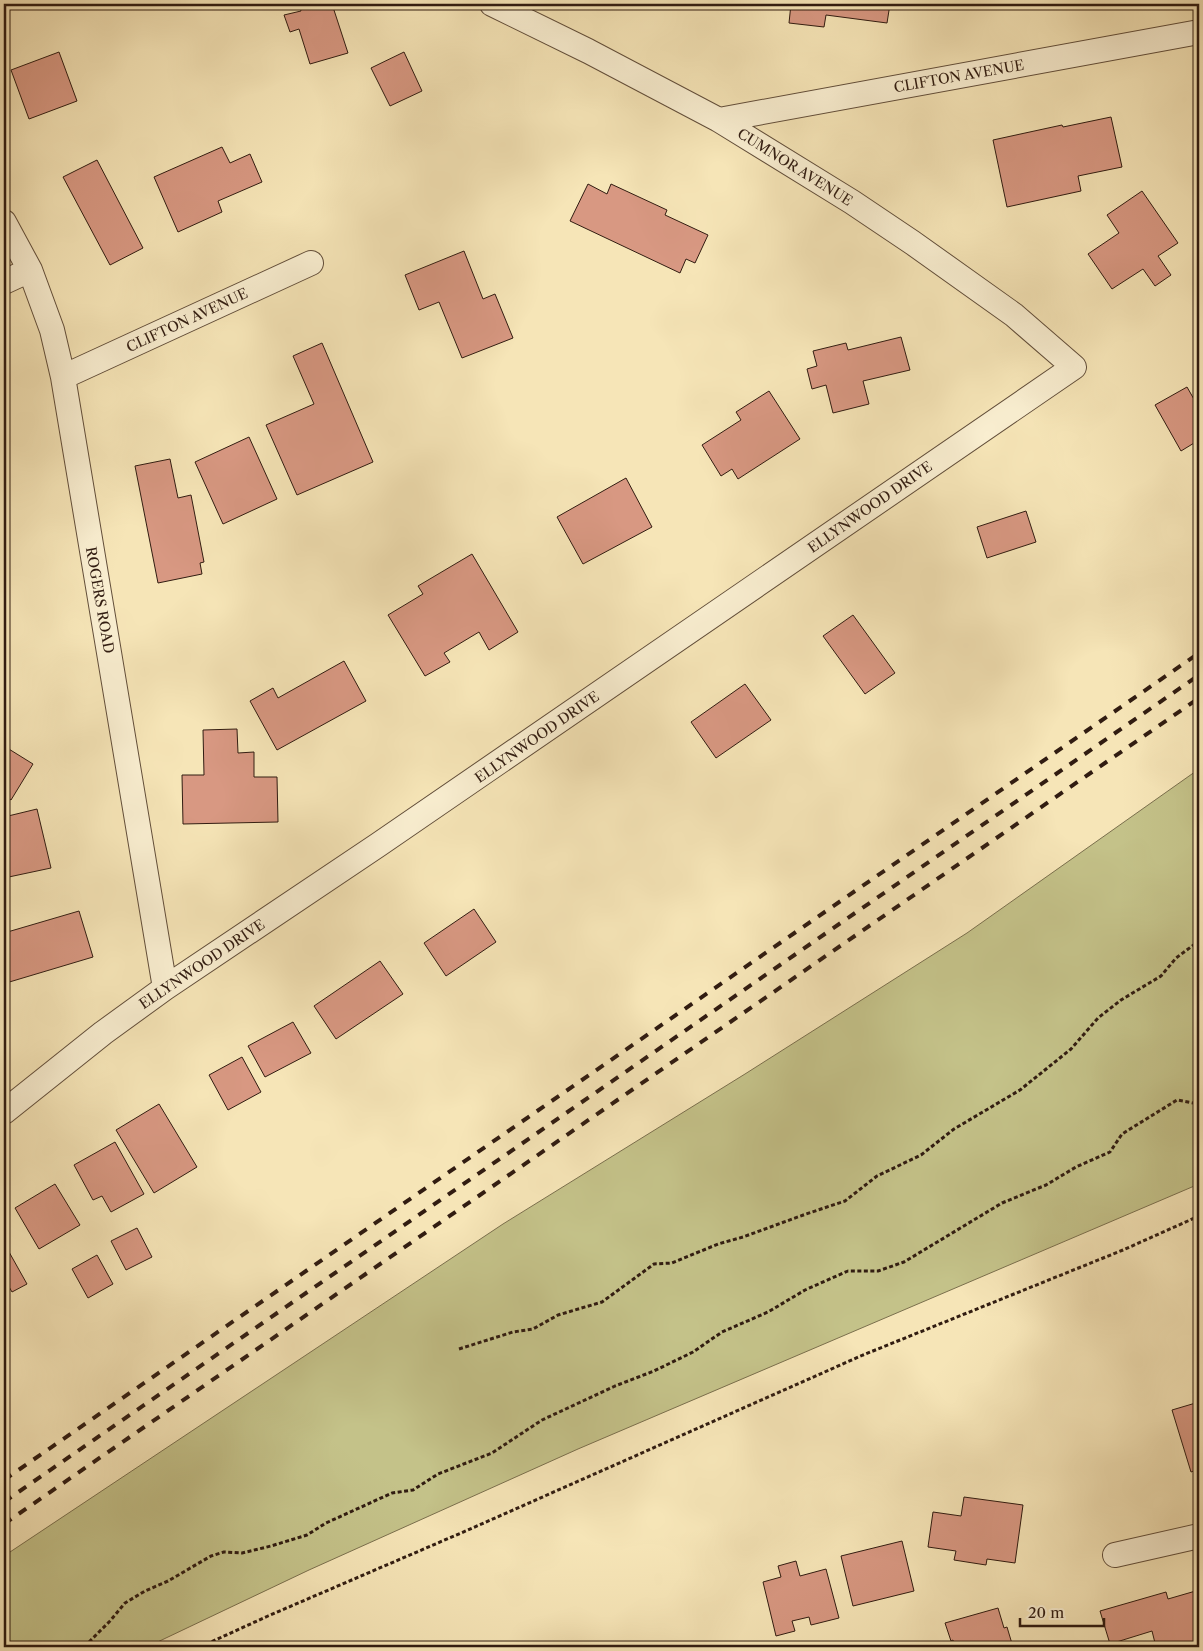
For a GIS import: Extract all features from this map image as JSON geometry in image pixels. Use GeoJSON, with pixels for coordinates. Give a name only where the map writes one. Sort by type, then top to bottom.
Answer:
{"type":"FeatureCollection","features":[{"type":"Feature","properties":{"kind":"street","name":"CUMNOR AVENUE"},"geometry":{"type":"LineString","coordinates":[[492,4],[588,51],[719,120],[852,202],[1014,315],[1074,367]]}},
{"type":"Feature","properties":{"kind":"street","name":"CLIFTON AVENUE"},"geometry":{"type":"LineString","coordinates":[[719,120],[1199,32]]}},
{"type":"Feature","properties":{"kind":"street","name":"ROGERS ROAD"},"geometry":{"type":"LineString","coordinates":[[4,222],[30,270],[52,330],[63,377],[165,988]]}},
{"type":"Feature","properties":{"kind":"street","name":"CLIFTON AVENUE"},"geometry":{"type":"LineString","coordinates":[[63,377],[311,263]]}},
{"type":"Feature","properties":{"kind":"street"},"geometry":{"type":"LineString","coordinates":[[4,282],[30,270]]}},
{"type":"Feature","properties":{"kind":"street","name":"ELLYNWOOD DRIVE"},"geometry":{"type":"LineString","coordinates":[[4,1112],[103,1033],[165,988],[378,846],[1074,367]]}},
{"type":"Feature","properties":{"kind":"street"},"geometry":{"type":"LineString","coordinates":[[1115,1555],[1199,1536]]}},
{"type":"Feature","properties":{"kind":"path"},"geometry":{"type":"LineString","coordinates":[[458,1349],[513,1332],[533,1329],[558,1314],[602,1302],[654,1264],[672,1263],[718,1244],[845,1201],[877,1176],[921,1155],[954,1129],[1020,1090],[1071,1050],[1098,1018],[1121,1000],[1161,976],[1176,958],[1199,941]]}},
{"type":"Feature","properties":{"kind":"path"},"geometry":{"type":"LineString","coordinates":[[85,1647],[125,1603],[212,1556],[224,1552],[242,1553],[307,1535],[326,1523],[392,1493],[413,1490],[438,1474],[492,1452],[542,1420],[693,1352],[722,1332],[768,1312],[805,1290],[848,1271],[878,1271],[904,1262],[1002,1203],[1046,1185],[1076,1167],[1110,1152],[1122,1134],[1177,1100],[1199,1104]]}},
{"type":"Feature","properties":{"kind":"path"},"geometry":{"type":"LineString","coordinates":[[200,1647],[862,1355],[1123,1250],[1199,1216]]}},
{"type":"Feature","properties":{"kind":"shaded area"},"geometry":{"type":"Polygon","coordinates":[[[1199,769],[1199,1184],[578,1449],[309,1570],[147,1647],[4,1647],[4,1556],[503,1224],[745,1074],[967,933],[1199,769]]]}},
{"type":"Feature","properties":{"kind":"building"},"geometry":{"type":"Polygon","coordinates":[[[299,4],[332,4],[348,53],[310,64],[299,29],[290,32],[284,15],[301,11],[299,4]]]}},
{"type":"Feature","properties":{"kind":"building"},"geometry":{"type":"Polygon","coordinates":[[[791,4],[890,4],[887,23],[826,15],[824,27],[789,23],[791,4]]]}},
{"type":"Feature","properties":{"kind":"building"},"geometry":{"type":"Polygon","coordinates":[[[59,52],[77,101],[29,119],[11,70],[59,52]]]}},
{"type":"Feature","properties":{"kind":"building"},"geometry":{"type":"Polygon","coordinates":[[[404,52],[422,91],[390,106],[371,68],[404,52]]]}},
{"type":"Feature","properties":{"kind":"building"},"geometry":{"type":"Polygon","coordinates":[[[1111,117],[1122,167],[1078,176],[1081,191],[1007,207],[993,140],[1062,125],[1063,127],[1111,117]]]}},
{"type":"Feature","properties":{"kind":"building"},"geometry":{"type":"Polygon","coordinates":[[[222,147],[230,163],[250,154],[262,182],[218,201],[222,212],[178,232],[154,177],[222,147]]]}},
{"type":"Feature","properties":{"kind":"building"},"geometry":{"type":"Polygon","coordinates":[[[97,160],[143,248],[110,265],[63,177],[97,160]]]}},
{"type":"Feature","properties":{"kind":"building"},"geometry":{"type":"Polygon","coordinates":[[[588,184],[607,194],[611,184],[667,210],[665,215],[708,235],[695,263],[686,259],[680,273],[570,221],[588,184]]]}},
{"type":"Feature","properties":{"kind":"building"},"geometry":{"type":"Polygon","coordinates":[[[1142,191],[1178,243],[1158,256],[1171,275],[1155,286],[1143,269],[1112,289],[1088,254],[1119,233],[1107,215],[1142,191]]]}},
{"type":"Feature","properties":{"kind":"building"},"geometry":{"type":"Polygon","coordinates":[[[464,251],[483,299],[495,294],[513,338],[462,358],[439,302],[419,310],[405,275],[464,251]]]}},
{"type":"Feature","properties":{"kind":"building"},"geometry":{"type":"Polygon","coordinates":[[[901,337],[910,370],[863,381],[869,404],[833,413],[826,385],[812,389],[807,369],[817,366],[813,351],[846,343],[848,350],[901,337]]]}},
{"type":"Feature","properties":{"kind":"building"},"geometry":{"type":"Polygon","coordinates":[[[322,343],[373,462],[297,495],[266,425],[314,404],[293,356],[322,343]]]}},
{"type":"Feature","properties":{"kind":"building"},"geometry":{"type":"Polygon","coordinates":[[[1187,387],[1199,408],[1199,440],[1181,451],[1155,405],[1187,387]]]}},
{"type":"Feature","properties":{"kind":"building"},"geometry":{"type":"Polygon","coordinates":[[[769,391],[800,439],[738,479],[732,469],[721,476],[702,445],[741,420],[736,412],[769,391]]]}},
{"type":"Feature","properties":{"kind":"building"},"geometry":{"type":"Polygon","coordinates":[[[249,437],[277,499],[223,524],[195,462],[249,437]]]}},
{"type":"Feature","properties":{"kind":"building"},"geometry":{"type":"Polygon","coordinates":[[[170,459],[178,498],[191,495],[204,562],[200,563],[202,574],[158,583],[135,466],[170,459]]]}},
{"type":"Feature","properties":{"kind":"building"},"geometry":{"type":"Polygon","coordinates":[[[626,478],[652,527],[583,564],[557,517],[626,478]]]}},
{"type":"Feature","properties":{"kind":"building"},"geometry":{"type":"Polygon","coordinates":[[[1026,511],[1036,542],[987,558],[977,527],[1026,511]]]}},
{"type":"Feature","properties":{"kind":"building"},"geometry":{"type":"Polygon","coordinates":[[[472,554],[518,632],[489,650],[479,632],[444,653],[450,662],[425,676],[388,615],[423,594],[418,586],[472,554]]]}},
{"type":"Feature","properties":{"kind":"building"},"geometry":{"type":"Polygon","coordinates":[[[853,615],[895,673],[865,694],[823,636],[853,615]]]}},
{"type":"Feature","properties":{"kind":"building"},"geometry":{"type":"Polygon","coordinates":[[[344,661],[366,701],[277,750],[250,701],[273,688],[278,698],[344,661]]]}},
{"type":"Feature","properties":{"kind":"building"},"geometry":{"type":"Polygon","coordinates":[[[745,684],[771,720],[716,758],[691,722],[745,684]]]}},
{"type":"Feature","properties":{"kind":"building"},"geometry":{"type":"Polygon","coordinates":[[[237,729],[238,753],[254,752],[254,777],[277,777],[278,822],[183,824],[182,775],[204,775],[203,730],[237,729]]]}},
{"type":"Feature","properties":{"kind":"building"},"geometry":{"type":"Polygon","coordinates":[[[4,746],[33,764],[11,800],[4,795],[4,746]]]}},
{"type":"Feature","properties":{"kind":"building"},"geometry":{"type":"Polygon","coordinates":[[[37,809],[51,868],[4,878],[4,817],[37,809]]]}},
{"type":"Feature","properties":{"kind":"building"},"geometry":{"type":"Polygon","coordinates":[[[474,909],[496,942],[446,976],[424,943],[474,909]]]}},
{"type":"Feature","properties":{"kind":"building"},"geometry":{"type":"Polygon","coordinates":[[[79,911],[93,957],[6,983],[4,975],[4,933],[79,911]]]}},
{"type":"Feature","properties":{"kind":"building"},"geometry":{"type":"Polygon","coordinates":[[[380,961],[403,994],[336,1039],[314,1006],[380,961]]]}},
{"type":"Feature","properties":{"kind":"building"},"geometry":{"type":"Polygon","coordinates":[[[293,1022],[311,1053],[265,1077],[248,1046],[293,1022]]]}},
{"type":"Feature","properties":{"kind":"building"},"geometry":{"type":"Polygon","coordinates":[[[242,1057],[261,1092],[228,1110],[209,1075],[242,1057]]]}},
{"type":"Feature","properties":{"kind":"building"},"geometry":{"type":"Polygon","coordinates":[[[159,1104],[197,1167],[154,1193],[116,1130],[159,1104]]]}},
{"type":"Feature","properties":{"kind":"building"},"geometry":{"type":"Polygon","coordinates":[[[115,1142],[144,1194],[111,1212],[102,1196],[93,1200],[74,1165],[115,1142]]]}},
{"type":"Feature","properties":{"kind":"building"},"geometry":{"type":"Polygon","coordinates":[[[55,1184],[80,1225],[39,1249],[15,1208],[55,1184]]]}},
{"type":"Feature","properties":{"kind":"building"},"geometry":{"type":"Polygon","coordinates":[[[137,1228],[152,1257],[126,1270],[111,1241],[137,1228]]]}},
{"type":"Feature","properties":{"kind":"building"},"geometry":{"type":"Polygon","coordinates":[[[4,1243],[27,1284],[12,1292],[4,1278],[4,1243]]]}},
{"type":"Feature","properties":{"kind":"building"},"geometry":{"type":"Polygon","coordinates":[[[97,1255],[113,1284],[88,1298],[72,1269],[97,1255]]]}},
{"type":"Feature","properties":{"kind":"building"},"geometry":{"type":"Polygon","coordinates":[[[1199,1402],[1199,1469],[1191,1472],[1172,1410],[1199,1402]]]}},
{"type":"Feature","properties":{"kind":"building"},"geometry":{"type":"Polygon","coordinates":[[[964,1497],[1023,1505],[1015,1563],[987,1559],[986,1565],[954,1560],[956,1551],[928,1547],[933,1512],[961,1516],[964,1497]]]}},
{"type":"Feature","properties":{"kind":"building"},"geometry":{"type":"Polygon","coordinates":[[[902,1541],[914,1591],[853,1606],[841,1556],[902,1541]]]}},
{"type":"Feature","properties":{"kind":"building"},"geometry":{"type":"Polygon","coordinates":[[[796,1561],[800,1576],[826,1569],[839,1618],[811,1625],[809,1617],[792,1621],[795,1631],[776,1636],[763,1582],[781,1577],[778,1566],[796,1561]]]}},
{"type":"Feature","properties":{"kind":"building"},"geometry":{"type":"Polygon","coordinates":[[[1199,1590],[1199,1647],[1156,1647],[1152,1631],[1110,1644],[1100,1611],[1166,1592],[1168,1599],[1199,1590]]]}},
{"type":"Feature","properties":{"kind":"building"},"geometry":{"type":"Polygon","coordinates":[[[998,1608],[1004,1628],[1007,1627],[1013,1647],[955,1647],[945,1623],[998,1608]]]}},
{"type":"Feature","properties":{"kind":"railway"},"geometry":{"type":"LineString","coordinates":[[4,1480],[1199,653]]}},
{"type":"Feature","properties":{"kind":"railway"},"geometry":{"type":"LineString","coordinates":[[4,1502],[1199,675]]}},
{"type":"Feature","properties":{"kind":"railway"},"geometry":{"type":"LineString","coordinates":[[4,1524],[1199,698]]}}]}
